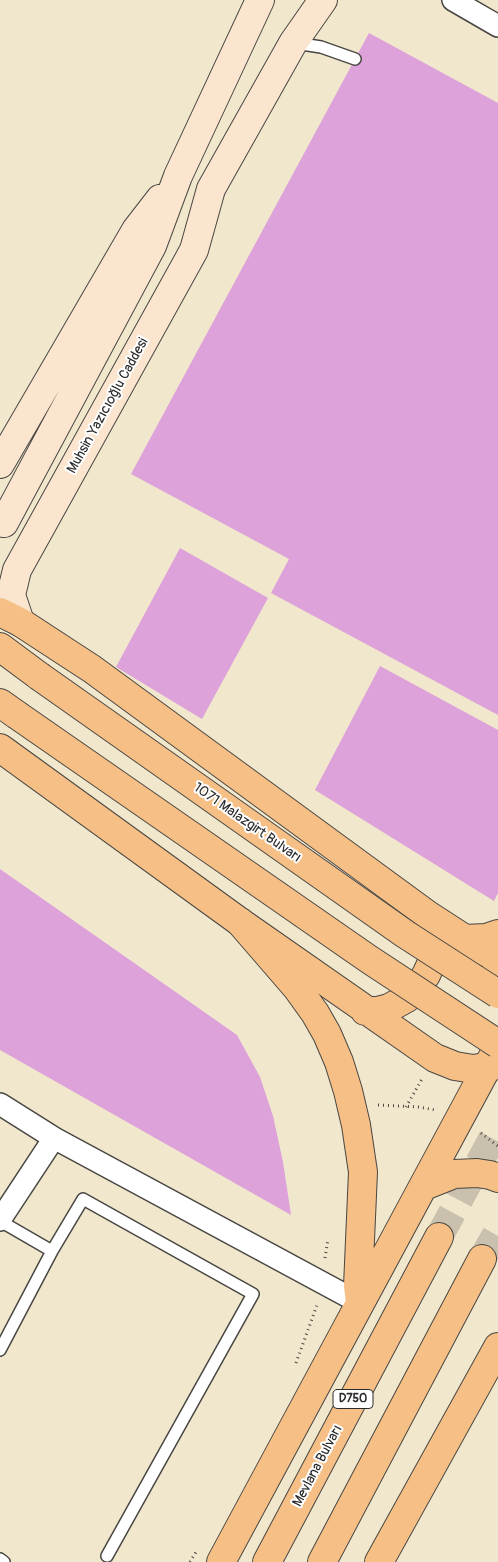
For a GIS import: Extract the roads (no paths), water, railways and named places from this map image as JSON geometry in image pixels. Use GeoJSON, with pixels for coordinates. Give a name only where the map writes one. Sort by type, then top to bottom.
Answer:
{"type":"FeatureCollection","features":[{"type":"Feature","properties":{"kind":"main road","name":"Muhsin Yazıcıoğlu Caddesi"},"geometry":{"type":"LineString","coordinates":[[4,523],[152,246],[178,176],[260,0]]}},
{"type":"Feature","properties":{"kind":"main road","name":"Muhsin Yazıcıoğlu Caddesi"},"geometry":{"type":"LineString","coordinates":[[10,617],[11,595],[17,570],[188,262],[194,250],[211,189],[293,43],[323,0]]}},
{"type":"Feature","properties":{"kind":"main road","name":"Muhsin Yazıcıoğlu Caddesi"},"geometry":{"type":"LineString","coordinates":[[0,464],[136,230],[178,176]]}},
{"type":"Feature","properties":{"kind":"main road","name":"Muhsin Yazıcıoğlu Caddesi"},"geometry":{"type":"LineString","coordinates":[[152,246],[211,189]]}},
{"type":"Feature","properties":{"kind":"main road"},"geometry":{"type":"LineString","coordinates":[[0,559],[16,557],[28,551]]}},
{"type":"Feature","properties":{"kind":"main road"},"geometry":{"type":"LineString","coordinates":[[10,617],[92,669],[428,915],[464,939],[486,938],[497,951]]}},
{"type":"Feature","properties":{"kind":"main road","name":"1071 Malazgirt Bulvarı"},"geometry":{"type":"LineString","coordinates":[[0,647],[396,928],[498,994]]}},
{"type":"Feature","properties":{"kind":"main road"},"geometry":{"type":"LineString","coordinates":[[9,709],[370,960],[496,1062]]}},
{"type":"Feature","properties":{"kind":"main road"},"geometry":{"type":"LineString","coordinates":[[0,748],[240,922],[435,1058],[455,1066],[473,1069],[496,1062]]}},
{"type":"Feature","properties":{"kind":"main road"},"geometry":{"type":"LineString","coordinates":[[365,1011],[377,1011],[399,1003],[413,992],[426,975],[432,962],[434,948],[432,926],[428,915]]}},
{"type":"Feature","properties":{"kind":"main road"},"geometry":{"type":"LineString","coordinates":[[240,922],[316,1013],[330,1041],[348,1091],[356,1126],[362,1172],[358,1286],[360,1302]]}},
{"type":"Feature","properties":{"kind":"main road"},"geometry":{"type":"LineString","coordinates":[[221,1562],[458,1120],[496,1062]]}},
{"type":"Feature","properties":{"kind":"main road"},"geometry":{"type":"LineString","coordinates":[[424,1186],[454,1174],[477,1173],[498,1178]]}},
{"type":"Feature","properties":{"kind":"main road","name":"Mevlana Bulvarı"},"geometry":{"type":"LineString","coordinates":[[268,1562],[439,1237]]}},
{"type":"Feature","properties":{"kind":"main road"},"geometry":{"type":"LineString","coordinates":[[322,1562],[482,1259]]}},
{"type":"Feature","properties":{"kind":"main road"},"geometry":{"type":"LineString","coordinates":[[379,1562],[498,1347]]}},
{"type":"Feature","properties":{"kind":"street"},"geometry":{"type":"LineString","coordinates":[[453,0],[498,26]]}},
{"type":"Feature","properties":{"kind":"street"},"geometry":{"type":"LineString","coordinates":[[0,1104],[54,1138],[360,1302]]}},
{"type":"Feature","properties":{"kind":"street"},"geometry":{"type":"LineString","coordinates":[[0,1220],[54,1138]]}},
{"type":"Feature","properties":{"kind":"lane"},"geometry":{"type":"LineString","coordinates":[[293,43],[322,47],[355,59]]}},
{"type":"Feature","properties":{"kind":"lane"},"geometry":{"type":"LineString","coordinates":[[0,1350],[52,1251],[83,1199],[254,1294],[107,1556]]}},
{"type":"Feature","properties":{"kind":"lane"},"geometry":{"type":"LineString","coordinates":[[0,1220],[52,1251]]}},
{"type":"Feature","properties":{"kind":"lane"},"geometry":{"type":"LineString","coordinates":[[0,1560],[4,1562]]}},
{"type":"Feature","properties":{"kind":"tunnel"},"geometry":{"type":"LineString","coordinates":[[439,1237],[498,1128]]}},
{"type":"Feature","properties":{"kind":"tunnel"},"geometry":{"type":"LineString","coordinates":[[482,1259],[498,1231]]}}]}
